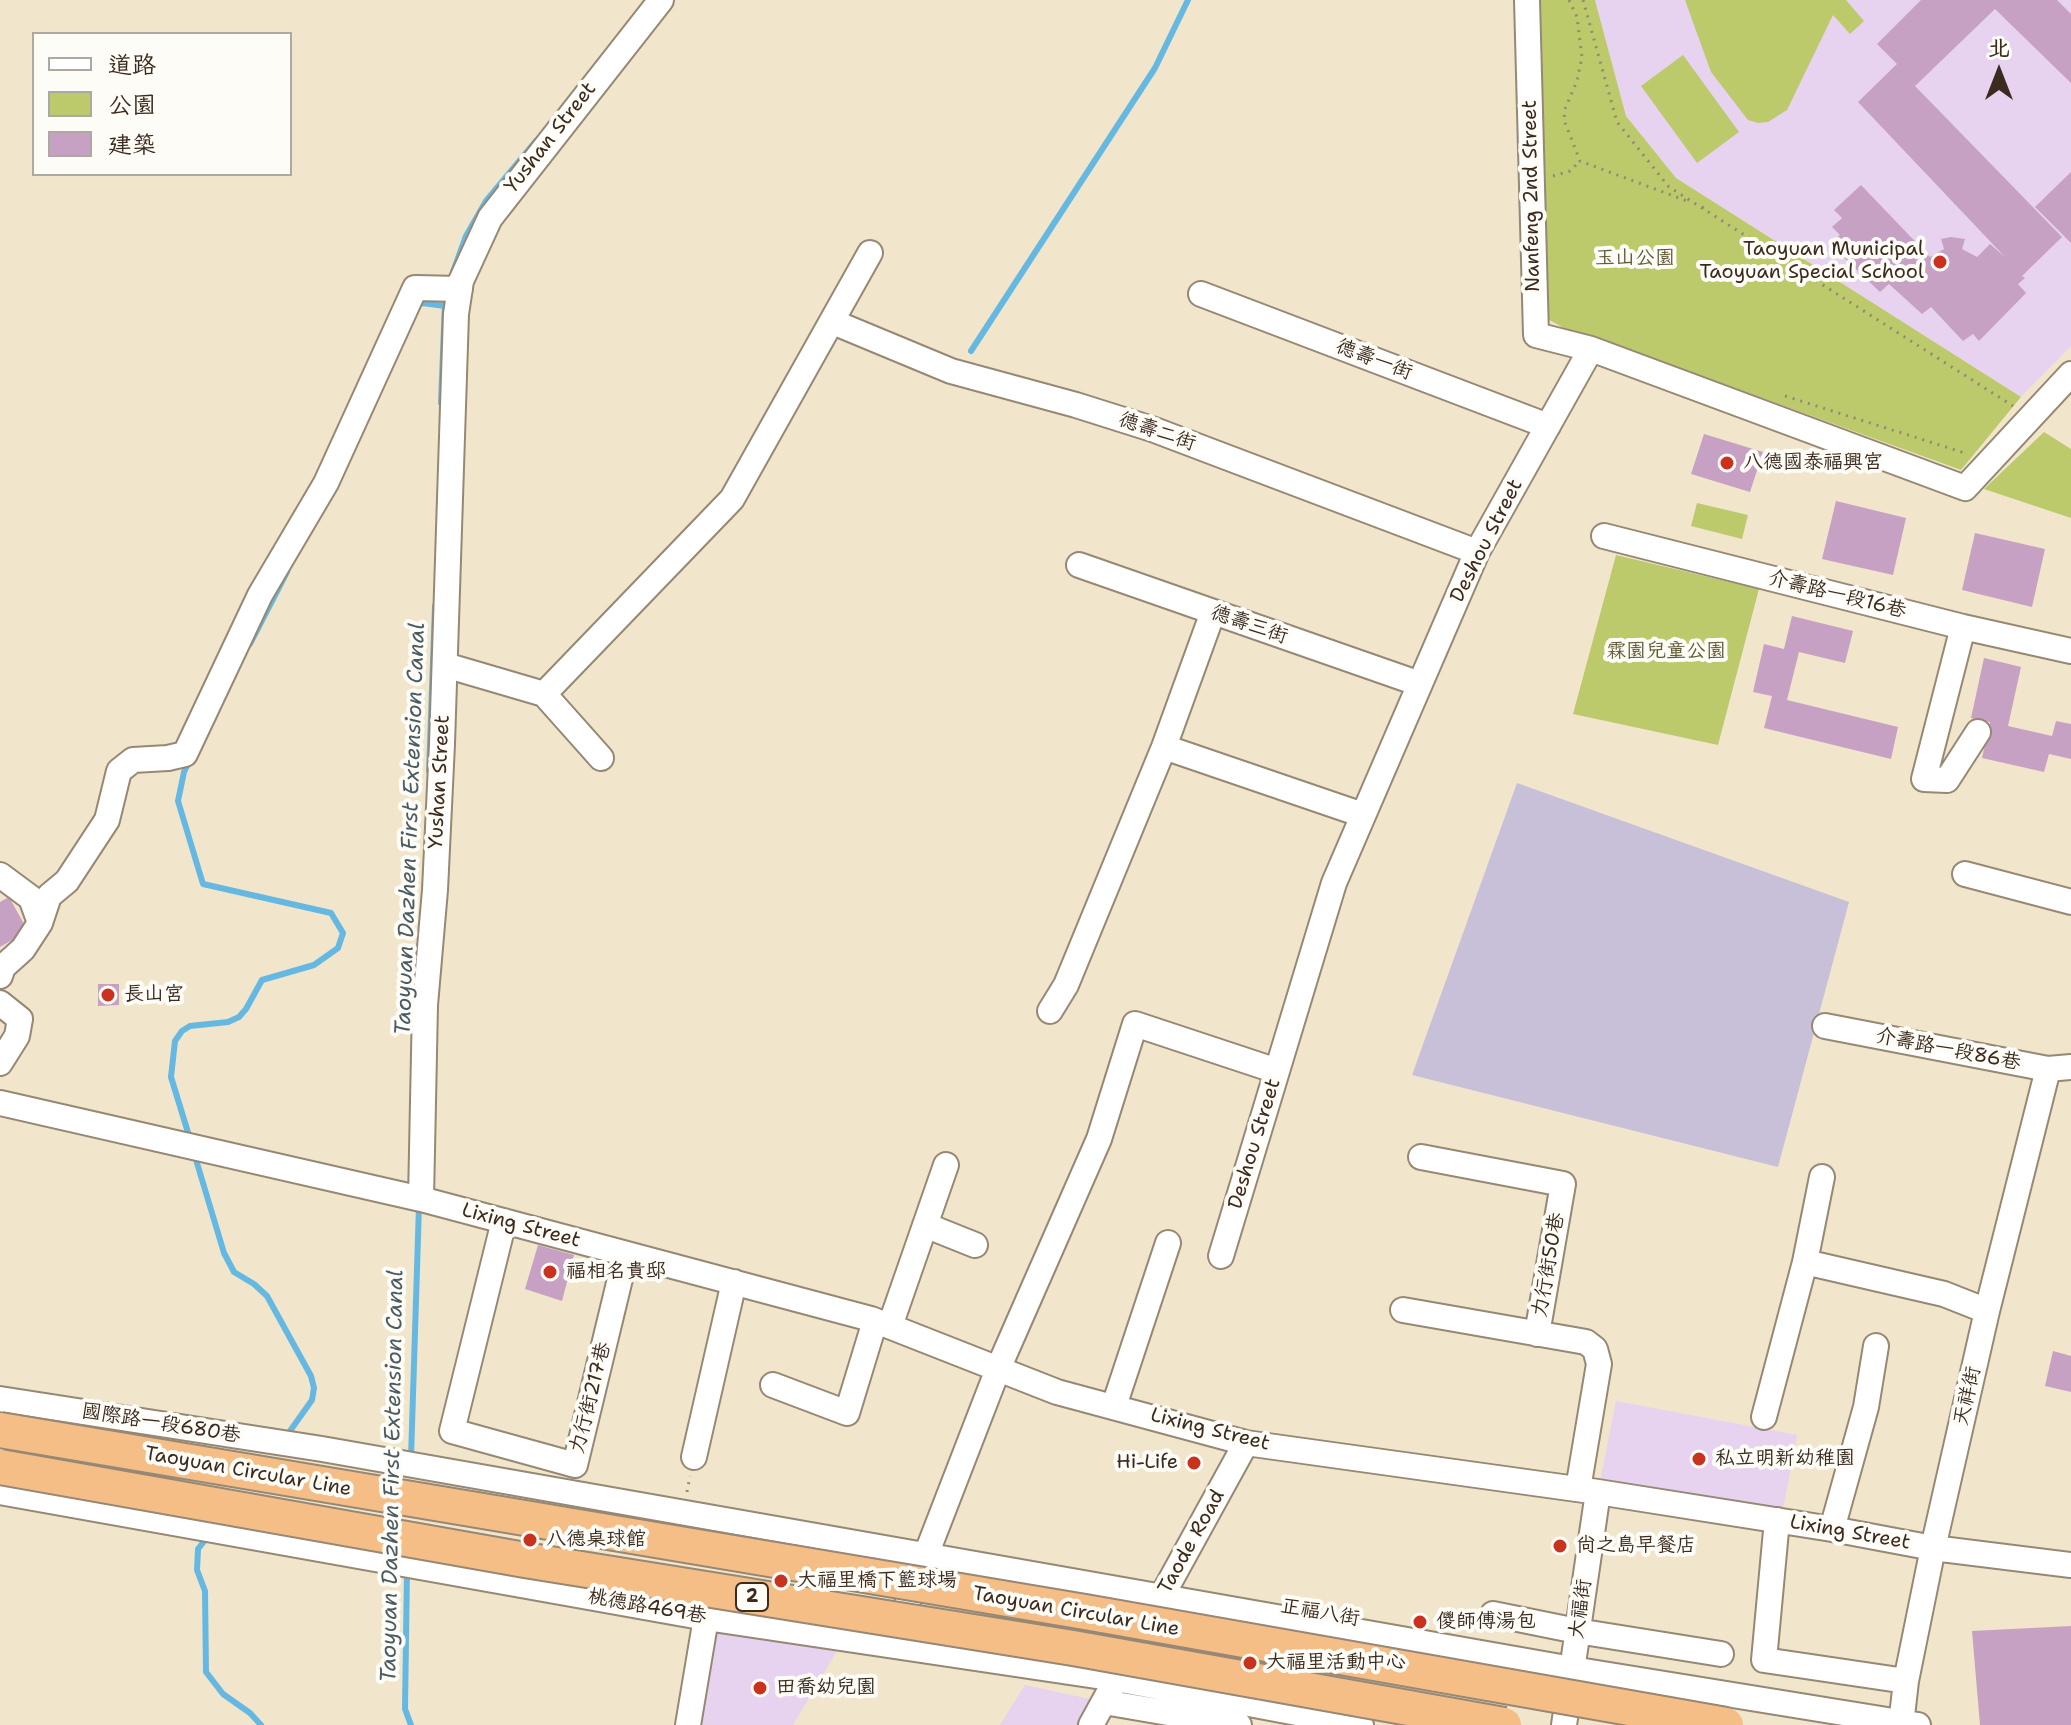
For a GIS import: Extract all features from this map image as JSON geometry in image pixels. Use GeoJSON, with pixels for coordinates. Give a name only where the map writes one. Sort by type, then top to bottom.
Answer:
{"type":"FeatureCollection","features":[{"type":"Feature","properties":{"kind":"highway","name":"Taoyuan Circular Line"},"geometry":{"type":"LineString","coordinates":[[0,1430],[1085,1612],[1726,1725]]}},
{"type":"Feature","properties":{"kind":"highway","name":"Taoyuan Circular Line"},"geometry":{"type":"LineString","coordinates":[[0,1467],[525,1560],[1073,1648],[1504,1725]]}},
{"type":"Feature","properties":{"kind":"street","name":"Yushan Street"},"geometry":{"type":"LineString","coordinates":[[421,1199],[425,1005],[435,890],[456,314],[461,281],[490,218],[661,0]]}},
{"type":"Feature","properties":{"kind":"street","name":"Nanfeng 2nd Street"},"geometry":{"type":"LineString","coordinates":[[1527,0],[1536,335],[1591,349]]}},
{"type":"Feature","properties":{"kind":"street"},"geometry":{"type":"LineString","coordinates":[[544,694],[732,499],[870,253]]}},
{"type":"Feature","properties":{"kind":"street"},"geometry":{"type":"LineString","coordinates":[[0,976],[3,967],[23,949],[40,923],[49,896],[67,881],[107,820],[119,771],[133,760],[185,754],[260,595],[326,483],[415,288],[460,289]]}},
{"type":"Feature","properties":{"kind":"street","name":"德壽一街"},"geometry":{"type":"LineString","coordinates":[[1201,294],[1548,426]]}},
{"type":"Feature","properties":{"kind":"street","name":"德壽二街"},"geometry":{"type":"LineString","coordinates":[[833,322],[951,371],[1152,429],[1477,552]]}},
{"type":"Feature","properties":{"kind":"street"},"geometry":{"type":"LineString","coordinates":[[1591,349],[1965,488],[2069,379]]}},
{"type":"Feature","properties":{"kind":"street","name":"Deshou Street"},"geometry":{"type":"LineString","coordinates":[[1221,1256],[1334,883],[1477,552],[1591,349]]}},
{"type":"Feature","properties":{"kind":"street","name":"介壽路一段16巷"},"geometry":{"type":"LineString","coordinates":[[1604,536],[1963,627],[2071,651]]}},
{"type":"Feature","properties":{"kind":"street","name":"德壽三街"},"geometry":{"type":"LineString","coordinates":[[1079,565],[1420,684]]}},
{"type":"Feature","properties":{"kind":"street"},"geometry":{"type":"LineString","coordinates":[[1050,1011],[1066,985],[1164,747],[1213,612]]}},
{"type":"Feature","properties":{"kind":"street"},"geometry":{"type":"LineString","coordinates":[[1963,627],[1924,779],[1947,780],[1978,732]]}},
{"type":"Feature","properties":{"kind":"street"},"geometry":{"type":"LineString","coordinates":[[445,665],[544,694],[601,758]]}},
{"type":"Feature","properties":{"kind":"street"},"geometry":{"type":"LineString","coordinates":[[1164,747],[1363,815]]}},
{"type":"Feature","properties":{"kind":"street"},"geometry":{"type":"LineString","coordinates":[[1965,874],[2071,902]]}},
{"type":"Feature","properties":{"kind":"street"},"geometry":{"type":"LineString","coordinates":[[0,875],[31,898],[40,923]]}},
{"type":"Feature","properties":{"kind":"street"},"geometry":{"type":"LineString","coordinates":[[0,1003],[20,1019],[17,1036],[0,1063]]}},
{"type":"Feature","properties":{"kind":"street"},"geometry":{"type":"LineString","coordinates":[[891,1646],[998,1369],[1099,1139],[1135,1024],[1277,1071]]}},
{"type":"Feature","properties":{"kind":"street","name":"介壽路一段86巷"},"geometry":{"type":"LineString","coordinates":[[1825,1026],[2060,1068]]}},
{"type":"Feature","properties":{"kind":"street","name":"天祥街"},"geometry":{"type":"LineString","coordinates":[[1906,1724],[1906,1681],[1987,1311],[2060,1068]]}},
{"type":"Feature","properties":{"kind":"street"},"geometry":{"type":"LineString","coordinates":[[0,1103],[421,1199]]}},
{"type":"Feature","properties":{"kind":"street","name":"力行街50巷"},"geometry":{"type":"LineString","coordinates":[[1421,1157],[1563,1184],[1537,1334],[1586,1342],[1595,1349],[1599,1364],[1588,1491]]}},
{"type":"Feature","properties":{"kind":"street"},"geometry":{"type":"LineString","coordinates":[[773,1385],[847,1413],[925,1225],[946,1165]]}},
{"type":"Feature","properties":{"kind":"street"},"geometry":{"type":"LineString","coordinates":[[1764,1417],[1805,1262],[1822,1177]]}},
{"type":"Feature","properties":{"kind":"street","name":"Lixing Street"},"geometry":{"type":"LineString","coordinates":[[421,1199],[883,1324],[1057,1392],[1246,1443],[1588,1491],[1933,1548],[2071,1565]]}},
{"type":"Feature","properties":{"kind":"street","name":"力行街217巷"},"geometry":{"type":"LineString","coordinates":[[504,1221],[452,1431],[575,1465],[626,1254]]}},
{"type":"Feature","properties":{"kind":"street"},"geometry":{"type":"LineString","coordinates":[[925,1225],[975,1245]]}},
{"type":"Feature","properties":{"kind":"street"},"geometry":{"type":"LineString","coordinates":[[1114,1406],[1168,1243]]}},
{"type":"Feature","properties":{"kind":"street"},"geometry":{"type":"LineString","coordinates":[[1805,1262],[1944,1294],[1987,1311]]}},
{"type":"Feature","properties":{"kind":"street"},"geometry":{"type":"LineString","coordinates":[[694,1457],[734,1282]]}},
{"type":"Feature","properties":{"kind":"street"},"geometry":{"type":"LineString","coordinates":[[1403,1310],[1537,1334]]}},
{"type":"Feature","properties":{"kind":"street"},"geometry":{"type":"LineString","coordinates":[[1832,1529],[1866,1407],[1876,1346]]}},
{"type":"Feature","properties":{"kind":"street","name":"國際路一段680巷"},"geometry":{"type":"LineString","coordinates":[[0,1399],[322,1449],[607,1499]]}},
{"type":"Feature","properties":{"kind":"street","name":"Taode Road"},"geometry":{"type":"LineString","coordinates":[[1091,1725],[1246,1443]]}},
{"type":"Feature","properties":{"kind":"street","name":"大福街"},"geometry":{"type":"LineString","coordinates":[[1564,1725],[1577,1631],[1588,1491]]}},
{"type":"Feature","properties":{"kind":"street","name":"桃德路469巷"},"geometry":{"type":"LineString","coordinates":[[0,1492],[706,1618],[1116,1679],[1290,1718],[1361,1725]]}},
{"type":"Feature","properties":{"kind":"street"},"geometry":{"type":"LineString","coordinates":[[588,1597],[607,1499],[925,1555],[1165,1591]]}},
{"type":"Feature","properties":{"kind":"street"},"geometry":{"type":"LineString","coordinates":[[1777,1520],[1764,1660],[1906,1681]]}},
{"type":"Feature","properties":{"kind":"street","name":"正福八街"},"geometry":{"type":"LineString","coordinates":[[1165,1591],[1462,1638],[1460,1649]]}},
{"type":"Feature","properties":{"kind":"street"},"geometry":{"type":"LineString","coordinates":[[1493,1614],[1721,1654]]}},
{"type":"Feature","properties":{"kind":"street"},"geometry":{"type":"LineString","coordinates":[[688,1725],[706,1618]]}},
{"type":"Feature","properties":{"kind":"street"},"geometry":{"type":"LineString","coordinates":[[1445,1725],[1460,1649],[1906,1724]]}},
{"type":"Feature","properties":{"kind":"street"},"geometry":{"type":"LineString","coordinates":[[1104,1702],[1239,1725]]}},
{"type":"Feature","properties":{"kind":"path"},"geometry":{"type":"LineString","coordinates":[[1569,0],[1577,17],[1582,57],[1564,120],[1580,161],[1709,210]]}},
{"type":"Feature","properties":{"kind":"path"},"geometry":{"type":"LineString","coordinates":[[1583,0],[1617,122],[1669,187],[2020,410]]}},
{"type":"Feature","properties":{"kind":"path"},"geometry":{"type":"LineString","coordinates":[[1546,177],[1570,171],[1580,161]]}},
{"type":"Feature","properties":{"kind":"path"},"geometry":{"type":"LineString","coordinates":[[1777,394],[1975,456]]}},
{"type":"Feature","properties":{"kind":"path"},"geometry":{"type":"LineString","coordinates":[[683,1513],[694,1457]]}},
{"type":"Feature","properties":{"kind":"shaded area","name":"Taoyuan Municipal Taoyuan Special School"},"geometry":{"type":"Polygon","coordinates":[[[1595,0],[2071,0],[2071,346],[2021,397],[1676,178],[1626,116],[1595,0]]]}},
{"type":"Feature","properties":{"kind":"shaded area"},"geometry":{"type":"Polygon","coordinates":[[[1517,783],[1849,902],[1778,1167],[1412,1075],[1517,783]]]}},
{"type":"Feature","properties":{"kind":"shaded area","name":"私立明新幼稚園"},"geometry":{"type":"Polygon","coordinates":[[[1616,1401],[1797,1435],[1782,1515],[1600,1482],[1616,1401]]]}},
{"type":"Feature","properties":{"kind":"shaded area","name":"田喬幼兒園"},"geometry":{"type":"Polygon","coordinates":[[[715,1626],[837,1651],[793,1725],[700,1725],[715,1626]]]}},
{"type":"Feature","properties":{"kind":"shaded area"},"geometry":{"type":"Polygon","coordinates":[[[1025,1685],[1104,1702],[1089,1725],[1000,1725],[1025,1685]]]}},
{"type":"Feature","properties":{"kind":"green space","name":"玉山公園"},"geometry":{"type":"Polygon","coordinates":[[[1536,0],[1595,0],[1626,116],[1676,178],[2021,397],[1961,470],[1571,332],[1544,317],[1536,0]]]}},
{"type":"Feature","properties":{"kind":"green space"},"geometry":{"type":"Polygon","coordinates":[[[1685,0],[1846,0],[1864,21],[1850,34],[1833,15],[1787,110],[1768,122],[1758,123],[1748,120],[1711,72],[1685,0]]]}},
{"type":"Feature","properties":{"kind":"green space"},"geometry":{"type":"Polygon","coordinates":[[[1683,55],[1739,132],[1697,163],[1641,86],[1683,55]]]}},
{"type":"Feature","properties":{"kind":"green space"},"geometry":{"type":"Polygon","coordinates":[[[2044,432],[2071,449],[2071,518],[1984,489],[2044,432]]]}},
{"type":"Feature","properties":{"kind":"green space"},"geometry":{"type":"Polygon","coordinates":[[[1697,503],[1748,515],[1742,539],[1691,526],[1697,503]]]}},
{"type":"Feature","properties":{"kind":"green space","name":"霖園兒童公園"},"geometry":{"type":"Polygon","coordinates":[[[1616,555],[1759,589],[1718,745],[1573,714],[1616,555]]]}},
{"type":"Feature","properties":{"kind":"building"},"geometry":{"type":"Polygon","coordinates":[[[1921,0],[2057,0],[2071,14],[2071,83],[1995,9],[1915,86],[2062,237],[2022,276],[2025,278],[2018,284],[2026,293],[1979,341],[1973,334],[1963,341],[1931,307],[1922,314],[1889,284],[1880,292],[1838,252],[1841,249],[1834,240],[1840,235],[1832,227],[1842,218],[1834,210],[1861,185],[1930,257],[1944,249],[1941,239],[1951,237],[1965,239],[1962,249],[1977,257],[1990,244],[2005,257],[1858,102],[1897,64],[1877,44],[1921,0]]]}},
{"type":"Feature","properties":{"kind":"building"},"geometry":{"type":"Polygon","coordinates":[[[2071,172],[2071,243],[2035,207],[2071,172]]]}},
{"type":"Feature","properties":{"kind":"building","name":"八德國泰福興宮"},"geometry":{"type":"Polygon","coordinates":[[[1704,434],[1763,452],[1750,492],[1691,474],[1704,434]]]}},
{"type":"Feature","properties":{"kind":"building"},"geometry":{"type":"Polygon","coordinates":[[[1836,501],[1906,518],[1893,575],[1822,559],[1836,501]]]}},
{"type":"Feature","properties":{"kind":"building"},"geometry":{"type":"Polygon","coordinates":[[[1975,533],[2045,549],[2032,607],[1962,590],[1975,533]]]}},
{"type":"Feature","properties":{"kind":"building"},"geometry":{"type":"Polygon","coordinates":[[[1792,616],[1853,631],[1845,663],[1799,652],[1787,700],[1898,727],[1891,759],[1764,728],[1772,696],[1753,692],[1764,644],[1784,649],[1792,616]]]}},
{"type":"Feature","properties":{"kind":"building"},"geometry":{"type":"Polygon","coordinates":[[[1984,658],[2021,667],[2008,726],[2052,736],[2056,721],[2071,724],[2071,759],[2049,754],[2044,772],[1982,758],[1990,722],[1971,718],[1984,658]]]}},
{"type":"Feature","properties":{"kind":"building"},"geometry":{"type":"Polygon","coordinates":[[[9,897],[28,931],[0,947],[0,902],[9,897]]]}},
{"type":"Feature","properties":{"kind":"building","name":"長山宮"},"geometry":{"type":"Polygon","coordinates":[[[98,984],[119,984],[119,1005],[98,1006],[98,984]]]}},
{"type":"Feature","properties":{"kind":"building","name":"福相名貴邸"},"geometry":{"type":"Polygon","coordinates":[[[538,1245],[574,1255],[562,1301],[525,1289],[538,1245]]]}},
{"type":"Feature","properties":{"kind":"building"},"geometry":{"type":"Polygon","coordinates":[[[2053,1351],[2071,1356],[2071,1392],[2045,1386],[2053,1351]]]}},
{"type":"Feature","properties":{"kind":"building"},"geometry":{"type":"Polygon","coordinates":[[[2071,1626],[2071,1725],[1980,1725],[1972,1631],[2071,1626]]]}},
{"type":"Feature","properties":{"kind":"waterway"},"geometry":{"type":"LineString","coordinates":[[971,351],[1155,68],[1188,0]]}},
{"type":"Feature","properties":{"kind":"waterway","name":"Taoyuan Dazhen First Extension Canal"},"geometry":{"type":"LineString","coordinates":[[453,272],[466,236],[486,201],[536,141]]}},
{"type":"Feature","properties":{"kind":"waterway","name":"Taoyuan Dazhen First Extension Canal"},"geometry":{"type":"LineString","coordinates":[[441,403],[445,302]]}},
{"type":"Feature","properties":{"kind":"waterway"},"geometry":{"type":"LineString","coordinates":[[417,307],[422,303],[445,306]]}},
{"type":"Feature","properties":{"kind":"waterway"},"geometry":{"type":"LineString","coordinates":[[250,644],[287,572]]}},
{"type":"Feature","properties":{"kind":"waterway","name":"Taoyuan Dazhen First Extension Canal"},"geometry":{"type":"LineString","coordinates":[[429,771],[435,606]]}},
{"type":"Feature","properties":{"kind":"waterway"},"geometry":{"type":"LineString","coordinates":[[190,760],[178,801],[203,884],[331,913],[343,933],[338,948],[314,965],[262,980],[239,1017],[228,1022],[190,1026],[182,1031],[175,1041],[171,1077],[190,1139]]}},
{"type":"Feature","properties":{"kind":"waterway"},"geometry":{"type":"LineString","coordinates":[[194,1153],[224,1253],[234,1272],[267,1296],[311,1376],[314,1388],[312,1400],[285,1438]]}},
{"type":"Feature","properties":{"kind":"waterway","name":"Taoyuan Dazhen First Extension Canal"},"geometry":{"type":"LineString","coordinates":[[411,1458],[419,1206]]}},
{"type":"Feature","properties":{"kind":"waterway"},"geometry":{"type":"LineString","coordinates":[[209,1535],[198,1549],[197,1570],[205,1591],[206,1672],[223,1694],[261,1725]]}},
{"type":"Feature","properties":{"kind":"waterway","name":"Taoyuan Dazhen First Extension Canal"},"geometry":{"type":"LineString","coordinates":[[407,1570],[405,1709],[411,1725]]}},
{"type":"Feature","properties":{"kind":"place","name":"Taoyuan Municipal Taoyuan Special School"},"geometry":{"type":"Point","coordinates":[1940,262]}},
{"type":"Feature","properties":{"kind":"place","name":"八德國泰福興宮"},"geometry":{"type":"Point","coordinates":[1727,463]}},
{"type":"Feature","properties":{"kind":"place","name":"長山宮"},"geometry":{"type":"Point","coordinates":[108,995]}},
{"type":"Feature","properties":{"kind":"place","name":"福相名貴邸"},"geometry":{"type":"Point","coordinates":[550,1272]}},
{"type":"Feature","properties":{"kind":"place","name":"私立明新幼稚園"},"geometry":{"type":"Point","coordinates":[1699,1459]}},
{"type":"Feature","properties":{"kind":"place","name":"Hi-Life"},"geometry":{"type":"Point","coordinates":[1194,1463]}},
{"type":"Feature","properties":{"kind":"place","name":"八德桌球館"},"geometry":{"type":"Point","coordinates":[530,1540]}},
{"type":"Feature","properties":{"kind":"place","name":"尚之島早餐店"},"geometry":{"type":"Point","coordinates":[1560,1546]}},
{"type":"Feature","properties":{"kind":"place","name":"大福里橋下籃球場"},"geometry":{"type":"Point","coordinates":[781,1581]}},
{"type":"Feature","properties":{"kind":"place","name":"儍師傅湯包"},"geometry":{"type":"Point","coordinates":[1420,1622]}},
{"type":"Feature","properties":{"kind":"place","name":"大福里活動中心"},"geometry":{"type":"Point","coordinates":[1250,1663]}},
{"type":"Feature","properties":{"kind":"place","name":"田喬幼兒園"},"geometry":{"type":"Point","coordinates":[760,1688]}}]}
